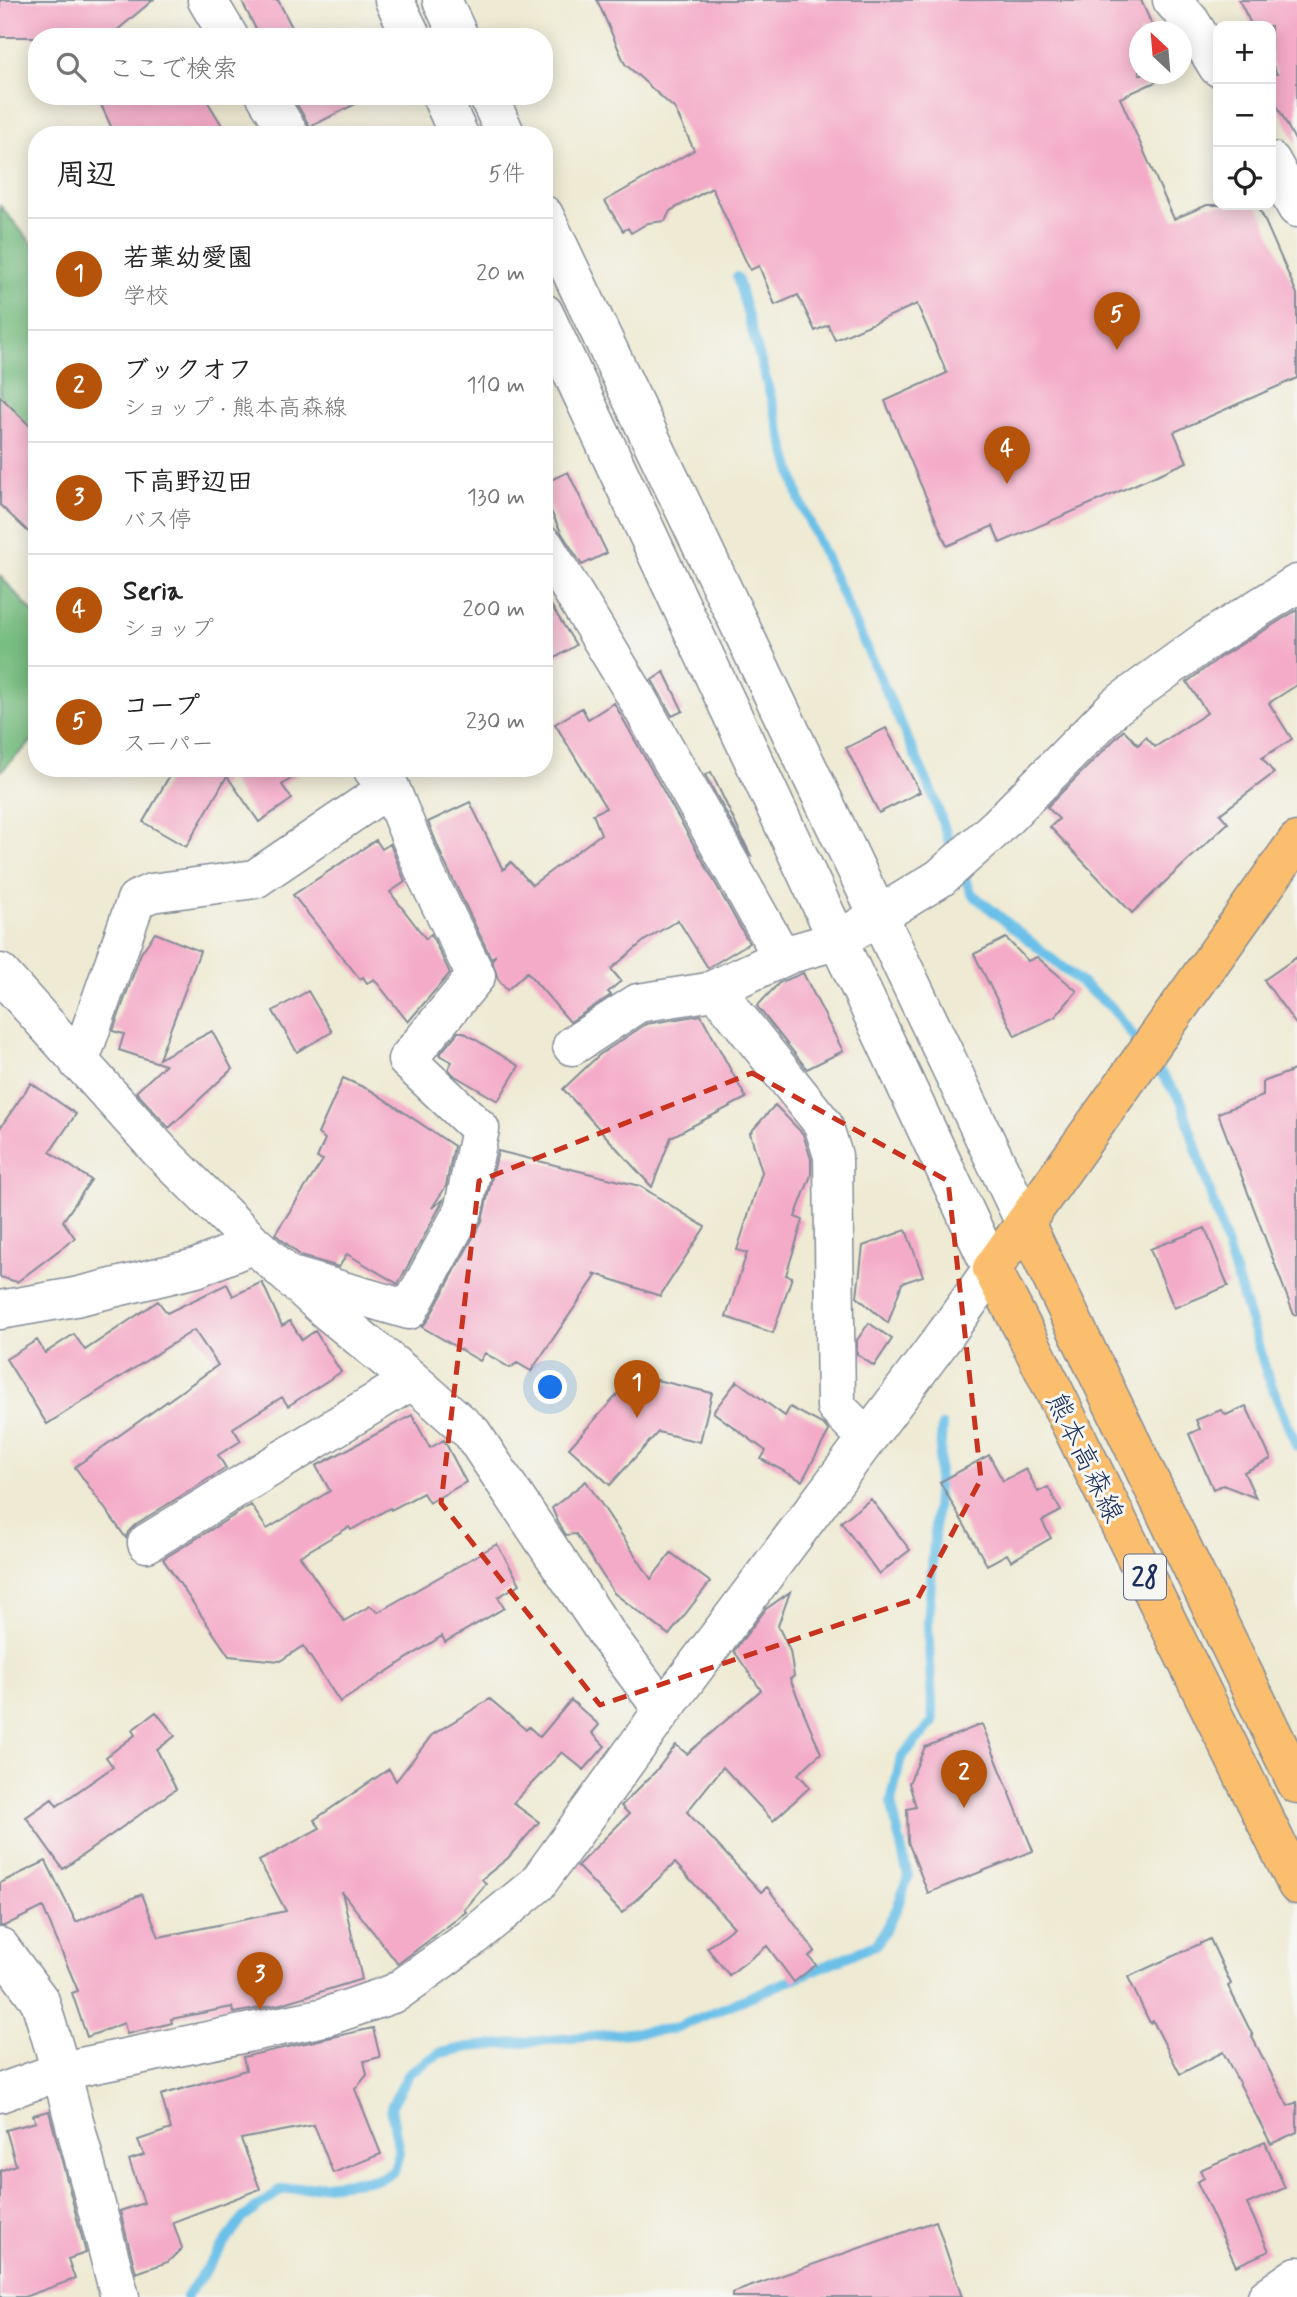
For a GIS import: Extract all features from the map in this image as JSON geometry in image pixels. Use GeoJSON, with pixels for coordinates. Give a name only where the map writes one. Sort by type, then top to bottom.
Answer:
{"type":"FeatureCollection","features":[{"type":"Feature","properties":{"kind":"main road"},"geometry":{"type":"LineString","coordinates":[[992,1269],[1297,841]]}},
{"type":"Feature","properties":{"kind":"main road","name":"熊本高森線"},"geometry":{"type":"LineString","coordinates":[[1025,1223],[1297,1784]]}},
{"type":"Feature","properties":{"kind":"main road","name":"熊本高森線"},"geometry":{"type":"LineString","coordinates":[[992,1269],[1297,1885]]}},
{"type":"Feature","properties":{"kind":"street"},"geometry":{"type":"LineString","coordinates":[[207,0],[224,28]]}},
{"type":"Feature","properties":{"kind":"street"},"geometry":{"type":"LineString","coordinates":[[394,0],[408,28]]}},
{"type":"Feature","properties":{"kind":"street"},"geometry":{"type":"LineString","coordinates":[[442,0],[455,28]]}},
{"type":"Feature","properties":{"kind":"street"},"geometry":{"type":"LineString","coordinates":[[1172,0],[1213,59]]}},
{"type":"Feature","properties":{"kind":"street"},"geometry":{"type":"LineString","coordinates":[[272,105],[284,126]]}},
{"type":"Feature","properties":{"kind":"street"},"geometry":{"type":"LineString","coordinates":[[492,105],[502,126]]}},
{"type":"Feature","properties":{"kind":"street"},"geometry":{"type":"LineString","coordinates":[[1276,170],[1297,208]]}},
{"type":"Feature","properties":{"kind":"street"},"geometry":{"type":"LineString","coordinates":[[553,234],[1025,1223]]}},
{"type":"Feature","properties":{"kind":"street"},"geometry":{"type":"LineString","coordinates":[[0,2093],[61,2071],[325,2017],[395,1993],[470,1939],[537,1884],[663,1710],[992,1269],[553,332]]}},
{"type":"Feature","properties":{"kind":"street"},"geometry":{"type":"LineString","coordinates":[[553,560],[633,691],[777,948],[790,954]]}},
{"type":"Feature","properties":{"kind":"street"},"geometry":{"type":"LineString","coordinates":[[572,1046],[638,1003],[708,992],[790,954],[839,940],[940,878],[996,827],[1116,706],[1207,640],[1297,584]]}},
{"type":"Feature","properties":{"kind":"street"},"geometry":{"type":"LineString","coordinates":[[79,1063],[136,900],[151,892],[256,879],[380,777],[477,976],[407,1060],[480,1129],[463,1211],[409,1310],[287,1275]]}},
{"type":"Feature","properties":{"kind":"street"},"geometry":{"type":"LineString","coordinates":[[0,973],[160,1151],[254,1244],[325,1309],[472,1433],[601,1625],[663,1710]]}},
{"type":"Feature","properties":{"kind":"street"},"geometry":{"type":"LineString","coordinates":[[715,989],[823,1124],[833,1156],[836,1407],[867,1438]]}},
{"type":"Feature","properties":{"kind":"street"},"geometry":{"type":"LineString","coordinates":[[0,1310],[75,1297],[196,1268],[254,1244]]}},
{"type":"Feature","properties":{"kind":"street"},"geometry":{"type":"LineString","coordinates":[[147,1543],[412,1380]]}},
{"type":"Feature","properties":{"kind":"street"},"geometry":{"type":"LineString","coordinates":[[0,1947],[40,2001],[120,2297]]}},
{"type":"Feature","properties":{"kind":"street"},"geometry":{"type":"LineString","coordinates":[[1267,2297],[1297,2276]]}},
{"type":"Feature","properties":{"kind":"highlighted area"},"geometry":{"type":"Polygon","coordinates":[[[752,1073],[948,1181],[981,1479],[918,1598],[600,1705],[441,1503],[479,1181],[752,1073]]]}},
{"type":"Feature","properties":{"kind":"green space"},"geometry":{"type":"Polygon","coordinates":[[[0,206],[28,239],[28,440],[0,448],[0,206]]]}},
{"type":"Feature","properties":{"kind":"green space"},"geometry":{"type":"Polygon","coordinates":[[[0,576],[28,607],[28,745],[0,772],[0,576]]]}},
{"type":"Feature","properties":{"kind":"building"},"geometry":{"type":"Polygon","coordinates":[[[0,0],[153,0],[120,28],[28,28],[28,37],[0,37],[0,0]]]}},
{"type":"Feature","properties":{"kind":"building"},"geometry":{"type":"Polygon","coordinates":[[[241,0],[278,0],[292,28],[255,28],[241,0]]]}},
{"type":"Feature","properties":{"kind":"building"},"geometry":{"type":"Polygon","coordinates":[[[597,0],[1141,0],[1150,21],[1129,21],[1129,84],[1151,84],[1120,98],[1174,219],[1207,205],[1213,205],[1213,210],[1260,210],[1297,294],[1297,378],[1174,432],[1187,462],[1000,543],[993,526],[947,546],[885,401],[947,373],[917,304],[835,340],[828,325],[815,331],[798,295],[775,305],[759,266],[750,270],[712,188],[670,211],[665,221],[648,223],[631,233],[628,228],[623,231],[605,201],[694,150],[675,109],[625,64],[597,0]]]}},
{"type":"Feature","properties":{"kind":"building"},"geometry":{"type":"Polygon","coordinates":[[[1239,0],[1297,0],[1297,144],[1276,104],[1276,21],[1250,21],[1239,0]]]}},
{"type":"Feature","properties":{"kind":"building"},"geometry":{"type":"Polygon","coordinates":[[[101,105],[210,105],[222,126],[111,126],[101,105]]]}},
{"type":"Feature","properties":{"kind":"building"},"geometry":{"type":"Polygon","coordinates":[[[297,105],[353,105],[312,126],[297,105]]]}},
{"type":"Feature","properties":{"kind":"building"},"geometry":{"type":"Polygon","coordinates":[[[0,396],[28,424],[28,531],[0,505],[0,396]]]}},
{"type":"Feature","properties":{"kind":"building"},"geometry":{"type":"Polygon","coordinates":[[[568,472],[607,553],[582,565],[553,516],[553,479],[568,472]]]}},
{"type":"Feature","properties":{"kind":"building"},"geometry":{"type":"Polygon","coordinates":[[[553,608],[576,645],[553,659],[553,608]]]}},
{"type":"Feature","properties":{"kind":"building"},"geometry":{"type":"Polygon","coordinates":[[[1297,610],[1297,685],[1269,703],[1292,739],[1262,758],[1274,773],[1220,814],[1228,823],[1132,913],[1050,827],[1059,819],[1047,807],[1124,730],[1138,745],[1146,737],[1155,747],[1207,713],[1187,682],[1219,658],[1297,610]]]}},
{"type":"Feature","properties":{"kind":"building"},"geometry":{"type":"Polygon","coordinates":[[[664,672],[683,711],[672,716],[652,680],[664,672]]]}},
{"type":"Feature","properties":{"kind":"building"},"geometry":{"type":"Polygon","coordinates":[[[614,703],[749,943],[708,968],[678,920],[644,941],[611,969],[621,981],[608,992],[611,995],[570,1022],[527,972],[507,990],[498,979],[492,960],[496,955],[491,958],[428,822],[470,802],[503,870],[511,862],[532,885],[601,834],[593,814],[606,808],[555,724],[582,708],[588,719],[614,703]]]}},
{"type":"Feature","properties":{"kind":"building"},"geometry":{"type":"Polygon","coordinates":[[[886,728],[920,792],[879,813],[846,748],[886,728]]]}},
{"type":"Feature","properties":{"kind":"building"},"geometry":{"type":"Polygon","coordinates":[[[711,772],[751,856],[705,775],[711,772]]]}},
{"type":"Feature","properties":{"kind":"building"},"geometry":{"type":"Polygon","coordinates":[[[169,777],[226,777],[186,847],[143,822],[169,777]]]}},
{"type":"Feature","properties":{"kind":"building"},"geometry":{"type":"Polygon","coordinates":[[[228,777],[293,777],[282,785],[292,799],[259,822],[228,777]]]}},
{"type":"Feature","properties":{"kind":"building"},"geometry":{"type":"Polygon","coordinates":[[[376,840],[382,849],[390,844],[405,882],[390,892],[426,939],[431,934],[450,973],[408,1022],[374,979],[367,983],[363,977],[360,979],[293,895],[376,840]]]}},
{"type":"Feature","properties":{"kind":"building"},"geometry":{"type":"Polygon","coordinates":[[[155,933],[200,951],[159,1059],[212,1031],[232,1069],[169,1128],[136,1092],[165,1065],[119,1050],[124,1034],[113,1031],[141,953],[155,933]]]}},
{"type":"Feature","properties":{"kind":"building"},"geometry":{"type":"Polygon","coordinates":[[[1006,938],[1028,961],[1037,957],[1077,991],[1055,1017],[1015,1036],[974,954],[1006,938]]]}},
{"type":"Feature","properties":{"kind":"building"},"geometry":{"type":"Polygon","coordinates":[[[1297,957],[1297,1026],[1264,980],[1297,957]]]}},
{"type":"Feature","properties":{"kind":"building"},"geometry":{"type":"Polygon","coordinates":[[[803,973],[843,1051],[807,1069],[757,1006],[779,983],[803,973]]]}},
{"type":"Feature","properties":{"kind":"building"},"geometry":{"type":"Polygon","coordinates":[[[308,991],[332,1032],[297,1052],[273,1011],[308,991]]]}},
{"type":"Feature","properties":{"kind":"building"},"geometry":{"type":"Polygon","coordinates":[[[701,1015],[746,1098],[671,1137],[652,1187],[563,1089],[599,1055],[646,1024],[701,1015]]]}},
{"type":"Feature","properties":{"kind":"building"},"geometry":{"type":"Polygon","coordinates":[[[458,1032],[463,1032],[519,1066],[498,1101],[455,1076],[448,1069],[452,1062],[439,1055],[458,1032]]]}},
{"type":"Feature","properties":{"kind":"building"},"geometry":{"type":"Polygon","coordinates":[[[1297,1069],[1297,1314],[1294,1315],[1218,1113],[1263,1096],[1263,1082],[1297,1069]]]}},
{"type":"Feature","properties":{"kind":"building"},"geometry":{"type":"Polygon","coordinates":[[[343,1078],[372,1091],[454,1146],[446,1186],[432,1208],[443,1200],[442,1203],[398,1284],[347,1254],[339,1267],[301,1256],[275,1234],[323,1160],[317,1158],[325,1139],[318,1134],[343,1078]]]}},
{"type":"Feature","properties":{"kind":"building"},"geometry":{"type":"Polygon","coordinates":[[[31,1083],[76,1114],[50,1152],[91,1180],[63,1221],[75,1238],[17,1282],[0,1277],[0,1128],[31,1083]]]}},
{"type":"Feature","properties":{"kind":"building"},"geometry":{"type":"Polygon","coordinates":[[[775,1105],[803,1134],[811,1159],[811,1175],[795,1217],[803,1220],[786,1275],[792,1277],[773,1333],[726,1317],[747,1253],[737,1250],[762,1172],[750,1133],[775,1105]]]}},
{"type":"Feature","properties":{"kind":"building"},"geometry":{"type":"Polygon","coordinates":[[[498,1151],[640,1186],[705,1227],[660,1296],[593,1273],[596,1276],[531,1371],[517,1363],[510,1368],[485,1353],[480,1361],[422,1327],[482,1221],[498,1151]]]}},
{"type":"Feature","properties":{"kind":"building"},"geometry":{"type":"Polygon","coordinates":[[[1205,1228],[1228,1286],[1174,1308],[1150,1249],[1205,1228]]]}},
{"type":"Feature","properties":{"kind":"building"},"geometry":{"type":"Polygon","coordinates":[[[906,1230],[923,1276],[902,1283],[888,1323],[857,1297],[863,1246],[906,1230]]]}},
{"type":"Feature","properties":{"kind":"building"},"geometry":{"type":"Polygon","coordinates":[[[262,1282],[282,1326],[290,1321],[302,1340],[315,1331],[341,1372],[288,1406],[282,1397],[233,1428],[241,1441],[218,1455],[226,1468],[136,1524],[126,1538],[75,1467],[218,1365],[194,1330],[47,1424],[6,1359],[37,1340],[45,1353],[74,1334],[85,1350],[158,1301],[167,1313],[227,1284],[233,1296],[262,1282]]]}},
{"type":"Feature","properties":{"kind":"building"},"geometry":{"type":"Polygon","coordinates":[[[869,1323],[892,1339],[874,1366],[857,1354],[857,1340],[869,1323]]]}},
{"type":"Feature","properties":{"kind":"building"},"geometry":{"type":"Polygon","coordinates":[[[635,1375],[712,1393],[700,1442],[658,1432],[610,1485],[569,1448],[635,1375]]]}},
{"type":"Feature","properties":{"kind":"building"},"geometry":{"type":"Polygon","coordinates":[[[737,1381],[785,1416],[790,1407],[824,1425],[829,1431],[802,1481],[761,1459],[766,1451],[713,1412],[737,1381]]]}},
{"type":"Feature","properties":{"kind":"building"},"geometry":{"type":"Polygon","coordinates":[[[1246,1406],[1271,1459],[1244,1472],[1256,1498],[1223,1485],[1213,1489],[1189,1434],[1200,1429],[1196,1420],[1221,1410],[1226,1415],[1246,1406]]]}},
{"type":"Feature","properties":{"kind":"building"},"geometry":{"type":"Polygon","coordinates":[[[412,1415],[430,1448],[444,1440],[466,1482],[429,1503],[423,1493],[351,1530],[349,1527],[300,1556],[344,1621],[370,1606],[378,1612],[497,1544],[520,1584],[498,1597],[504,1608],[445,1642],[442,1636],[340,1702],[303,1646],[280,1661],[229,1656],[163,1559],[251,1505],[267,1529],[330,1491],[316,1466],[412,1415]]]}},
{"type":"Feature","properties":{"kind":"building"},"geometry":{"type":"Polygon","coordinates":[[[989,1455],[1003,1481],[1026,1469],[1038,1492],[1048,1487],[1061,1511],[1042,1521],[1051,1538],[1011,1561],[1007,1554],[987,1565],[940,1482],[989,1455]]]}},
{"type":"Feature","properties":{"kind":"building"},"geometry":{"type":"Polygon","coordinates":[[[586,1481],[651,1579],[671,1553],[710,1582],[669,1635],[614,1593],[576,1534],[566,1535],[558,1522],[552,1508],[586,1481]]]}},
{"type":"Feature","properties":{"kind":"building"},"geometry":{"type":"Polygon","coordinates":[[[871,1499],[910,1550],[879,1574],[841,1522],[871,1499]]]}},
{"type":"Feature","properties":{"kind":"building"},"geometry":{"type":"Polygon","coordinates":[[[790,1592],[778,1626],[790,1651],[794,1676],[790,1679],[821,1753],[798,1774],[810,1787],[773,1821],[723,1767],[687,1812],[761,1892],[767,1887],[815,1951],[809,1956],[816,1965],[794,1982],[767,1946],[729,1975],[707,1948],[734,1927],[675,1863],[622,1913],[577,1866],[629,1814],[621,1806],[655,1772],[676,1745],[687,1754],[761,1690],[734,1651],[766,1609],[790,1592]]]}},
{"type":"Feature","properties":{"kind":"building"},"geometry":{"type":"Polygon","coordinates":[[[490,1699],[526,1730],[529,1727],[540,1737],[571,1700],[599,1725],[592,1733],[605,1746],[584,1770],[562,1752],[513,1803],[539,1822],[508,1858],[482,1879],[486,1884],[464,1910],[466,1912],[398,1964],[342,1892],[362,1979],[281,2004],[233,2013],[232,2007],[171,2019],[172,2023],[127,2034],[124,2023],[87,2037],[72,1993],[78,1991],[43,1907],[0,1926],[0,1883],[46,1861],[76,1922],[142,1894],[159,1937],[286,1911],[259,1861],[320,1828],[314,1820],[389,1769],[396,1781],[432,1735],[490,1699]]]}},
{"type":"Feature","properties":{"kind":"building"},"geometry":{"type":"Polygon","coordinates":[[[156,1712],[175,1736],[157,1750],[176,1789],[63,1869],[26,1817],[52,1799],[57,1806],[113,1767],[106,1757],[135,1735],[132,1730],[156,1712]]]}},
{"type":"Feature","properties":{"kind":"building"},"geometry":{"type":"Polygon","coordinates":[[[982,1724],[1033,1851],[928,1893],[908,1842],[907,1809],[916,1807],[909,1783],[925,1747],[982,1724]]]}},
{"type":"Feature","properties":{"kind":"building"},"geometry":{"type":"Polygon","coordinates":[[[1210,1939],[1231,1984],[1228,1986],[1288,2106],[1297,2102],[1297,2132],[1271,2144],[1223,2052],[1180,2074],[1153,2021],[1150,2023],[1128,1977],[1210,1939]]]}},
{"type":"Feature","properties":{"kind":"building"},"geometry":{"type":"Polygon","coordinates":[[[373,2028],[380,2057],[364,2061],[367,2075],[355,2089],[381,2154],[333,2173],[314,2125],[241,2139],[260,2189],[173,2222],[182,2248],[168,2262],[136,2273],[120,2211],[144,2203],[129,2160],[144,2155],[138,2140],[171,2129],[161,2095],[246,2070],[243,2057],[373,2028]]]}},
{"type":"Feature","properties":{"kind":"building"},"geometry":{"type":"Polygon","coordinates":[[[49,2111],[86,2253],[68,2259],[75,2279],[24,2297],[0,2297],[0,2171],[16,2165],[6,2130],[36,2122],[33,2115],[49,2111]]]}},
{"type":"Feature","properties":{"kind":"building"},"geometry":{"type":"Polygon","coordinates":[[[1265,2142],[1285,2188],[1247,2204],[1269,2251],[1236,2266],[1197,2182],[1204,2178],[1200,2170],[1265,2142]]]}},
{"type":"Feature","properties":{"kind":"building"},"geometry":{"type":"Polygon","coordinates":[[[936,2221],[962,2297],[732,2297],[732,2293],[936,2221]]]}},
{"type":"Feature","properties":{"kind":"waterway"},"geometry":{"type":"LineString","coordinates":[[737,277],[800,501],[933,795],[954,856]]}},
{"type":"Feature","properties":{"kind":"waterway"},"geometry":{"type":"LineString","coordinates":[[961,870],[972,894],[1112,1008],[1181,1100],[1267,1374],[1297,1447]]}},
{"type":"Feature","properties":{"kind":"waterway"},"geometry":{"type":"LineString","coordinates":[[186,2297],[243,2218],[281,2190],[378,2179],[394,2171],[399,2153],[391,2107],[410,2072],[440,2053],[469,2047],[673,2029],[877,1944],[897,1908],[908,1877],[891,1802],[901,1758],[933,1722],[928,1624],[942,1426]]}},
{"type":"Feature","properties":{"kind":"place","name":"コープ"},"geometry":{"type":"Point","coordinates":[1117,350]}},
{"type":"Feature","properties":{"kind":"place","name":"Seria"},"geometry":{"type":"Point","coordinates":[1007,484]}},
{"type":"Feature","properties":{"kind":"place","name":"若葉幼愛園"},"geometry":{"type":"Point","coordinates":[637,1418]}},
{"type":"Feature","properties":{"kind":"place","name":"ブックオフ"},"geometry":{"type":"Point","coordinates":[964,1808]}},
{"type":"Feature","properties":{"kind":"place","name":"下高野辺田"},"geometry":{"type":"Point","coordinates":[260,2010]}}]}
